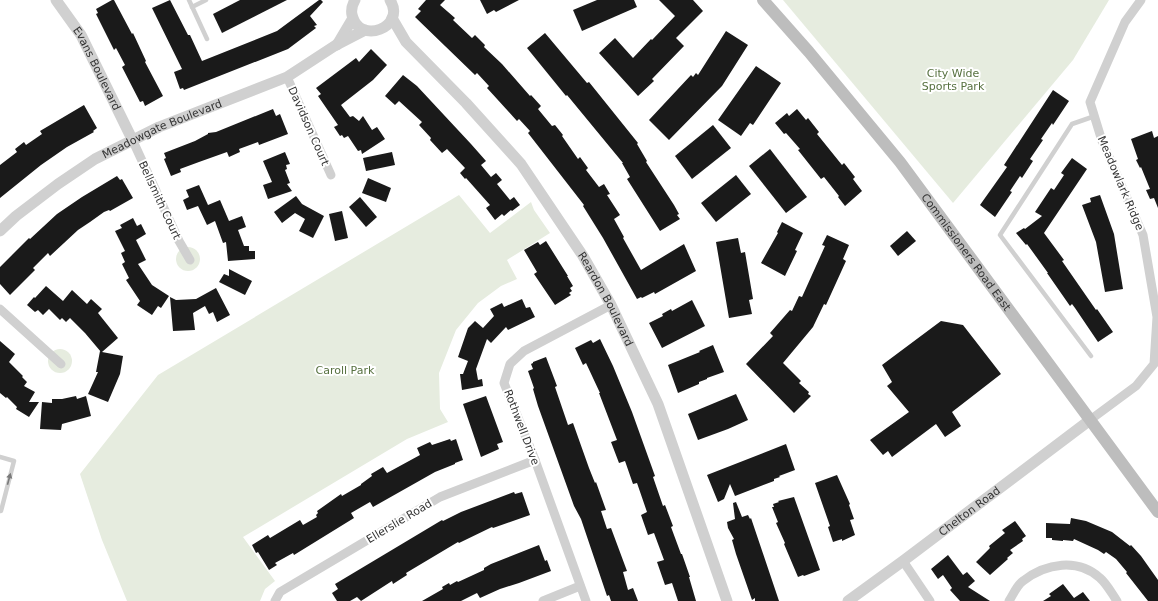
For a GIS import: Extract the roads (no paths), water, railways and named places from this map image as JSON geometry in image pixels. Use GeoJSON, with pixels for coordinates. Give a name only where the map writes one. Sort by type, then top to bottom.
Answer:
{"type":"FeatureCollection","features":[{"type":"Feature","properties":{"kind":"main road","name":"Commissioners Road East"},"geometry":{"type":"LineString","coordinates":[[764,0],[900,162],[1158,512]]}},
{"type":"Feature","properties":{"kind":"street","name":"Evans Boulevard"},"geometry":{"type":"LineString","coordinates":[[56,0],[81,35],[132,139]]}},
{"type":"Feature","properties":{"kind":"street"},"geometry":{"type":"LineString","coordinates":[[355,0],[352,11],[353,18],[358,26],[365,30],[373,31],[381,30],[386,27],[392,18],[392,1]]}},
{"type":"Feature","properties":{"kind":"street","name":"Meadowlark Ridge"},"geometry":{"type":"LineString","coordinates":[[1090,420],[1136,386],[1154,364],[1157,317],[1143,235],[1102,141],[1090,102],[1125,22],[1141,0]]}},
{"type":"Feature","properties":{"kind":"street","name":"Meadowgate Boulevard"},"geometry":{"type":"LineString","coordinates":[[336,45],[353,18]]}},
{"type":"Feature","properties":{"kind":"street","name":"Reardon Boulevard"},"geometry":{"type":"LineString","coordinates":[[392,18],[406,42],[466,103],[521,164],[583,256],[611,305],[658,404],[727,601]]}},
{"type":"Feature","properties":{"kind":"street","name":"Meadowgate Boulevard"},"geometry":{"type":"LineString","coordinates":[[0,231],[16,216],[58,184],[95,159],[132,139],[167,124],[287,77],[336,45],[365,30]]}},
{"type":"Feature","properties":{"kind":"street","name":"Reardon Boulevard"},"geometry":{"type":"LineString","coordinates":[[381,30],[406,42]]}},
{"type":"Feature","properties":{"kind":"street","name":"Davidson Court"},"geometry":{"type":"LineString","coordinates":[[287,77],[331,175]]}},
{"type":"Feature","properties":{"kind":"street","name":"Bellsmith Court"},"geometry":{"type":"LineString","coordinates":[[132,139],[179,241],[190,260]]}},
{"type":"Feature","properties":{"kind":"street","name":"Rothwell Drive"},"geometry":{"type":"LineString","coordinates":[[586,601],[535,460],[504,383],[510,364],[524,351],[611,305]]}},
{"type":"Feature","properties":{"kind":"street"},"geometry":{"type":"LineString","coordinates":[[0,309],[61,364]]}},
{"type":"Feature","properties":{"kind":"street","name":"Chelton Road"},"geometry":{"type":"LineString","coordinates":[[848,601],[1090,420]]}},
{"type":"Feature","properties":{"kind":"street","name":"Ellerslie Road"},"geometry":{"type":"LineString","coordinates":[[275,601],[280,592],[440,497],[535,460]]}},
{"type":"Feature","properties":{"kind":"street"},"geometry":{"type":"LineString","coordinates":[[903,561],[930,601]]}},
{"type":"Feature","properties":{"kind":"street"},"geometry":{"type":"LineString","coordinates":[[1009,601],[1022,581],[1044,568],[1061,564],[1089,570],[1101,579],[1117,601]]}},
{"type":"Feature","properties":{"kind":"street"},"geometry":{"type":"LineString","coordinates":[[543,601],[580,586]]}},
{"type":"Feature","properties":{"kind":"lane"},"geometry":{"type":"LineString","coordinates":[[189,0],[207,39]]}},
{"type":"Feature","properties":{"kind":"lane"},"geometry":{"type":"LineString","coordinates":[[192,7],[206,0]]}},
{"type":"Feature","properties":{"kind":"lane"},"geometry":{"type":"LineString","coordinates":[[1091,356],[1000,235],[1072,124],[1094,116]]}},
{"type":"Feature","properties":{"kind":"lane"},"geometry":{"type":"LineString","coordinates":[[0,457],[14,460],[0,511]]}},
{"type":"Feature","properties":{"kind":"park label","name":"City Wide Sports Park"},"geometry":{"type":"Point","coordinates":[953,79]}},
{"type":"Feature","properties":{"kind":"park label","name":"Caroll Park"},"geometry":{"type":"Point","coordinates":[345,370]}}]}
